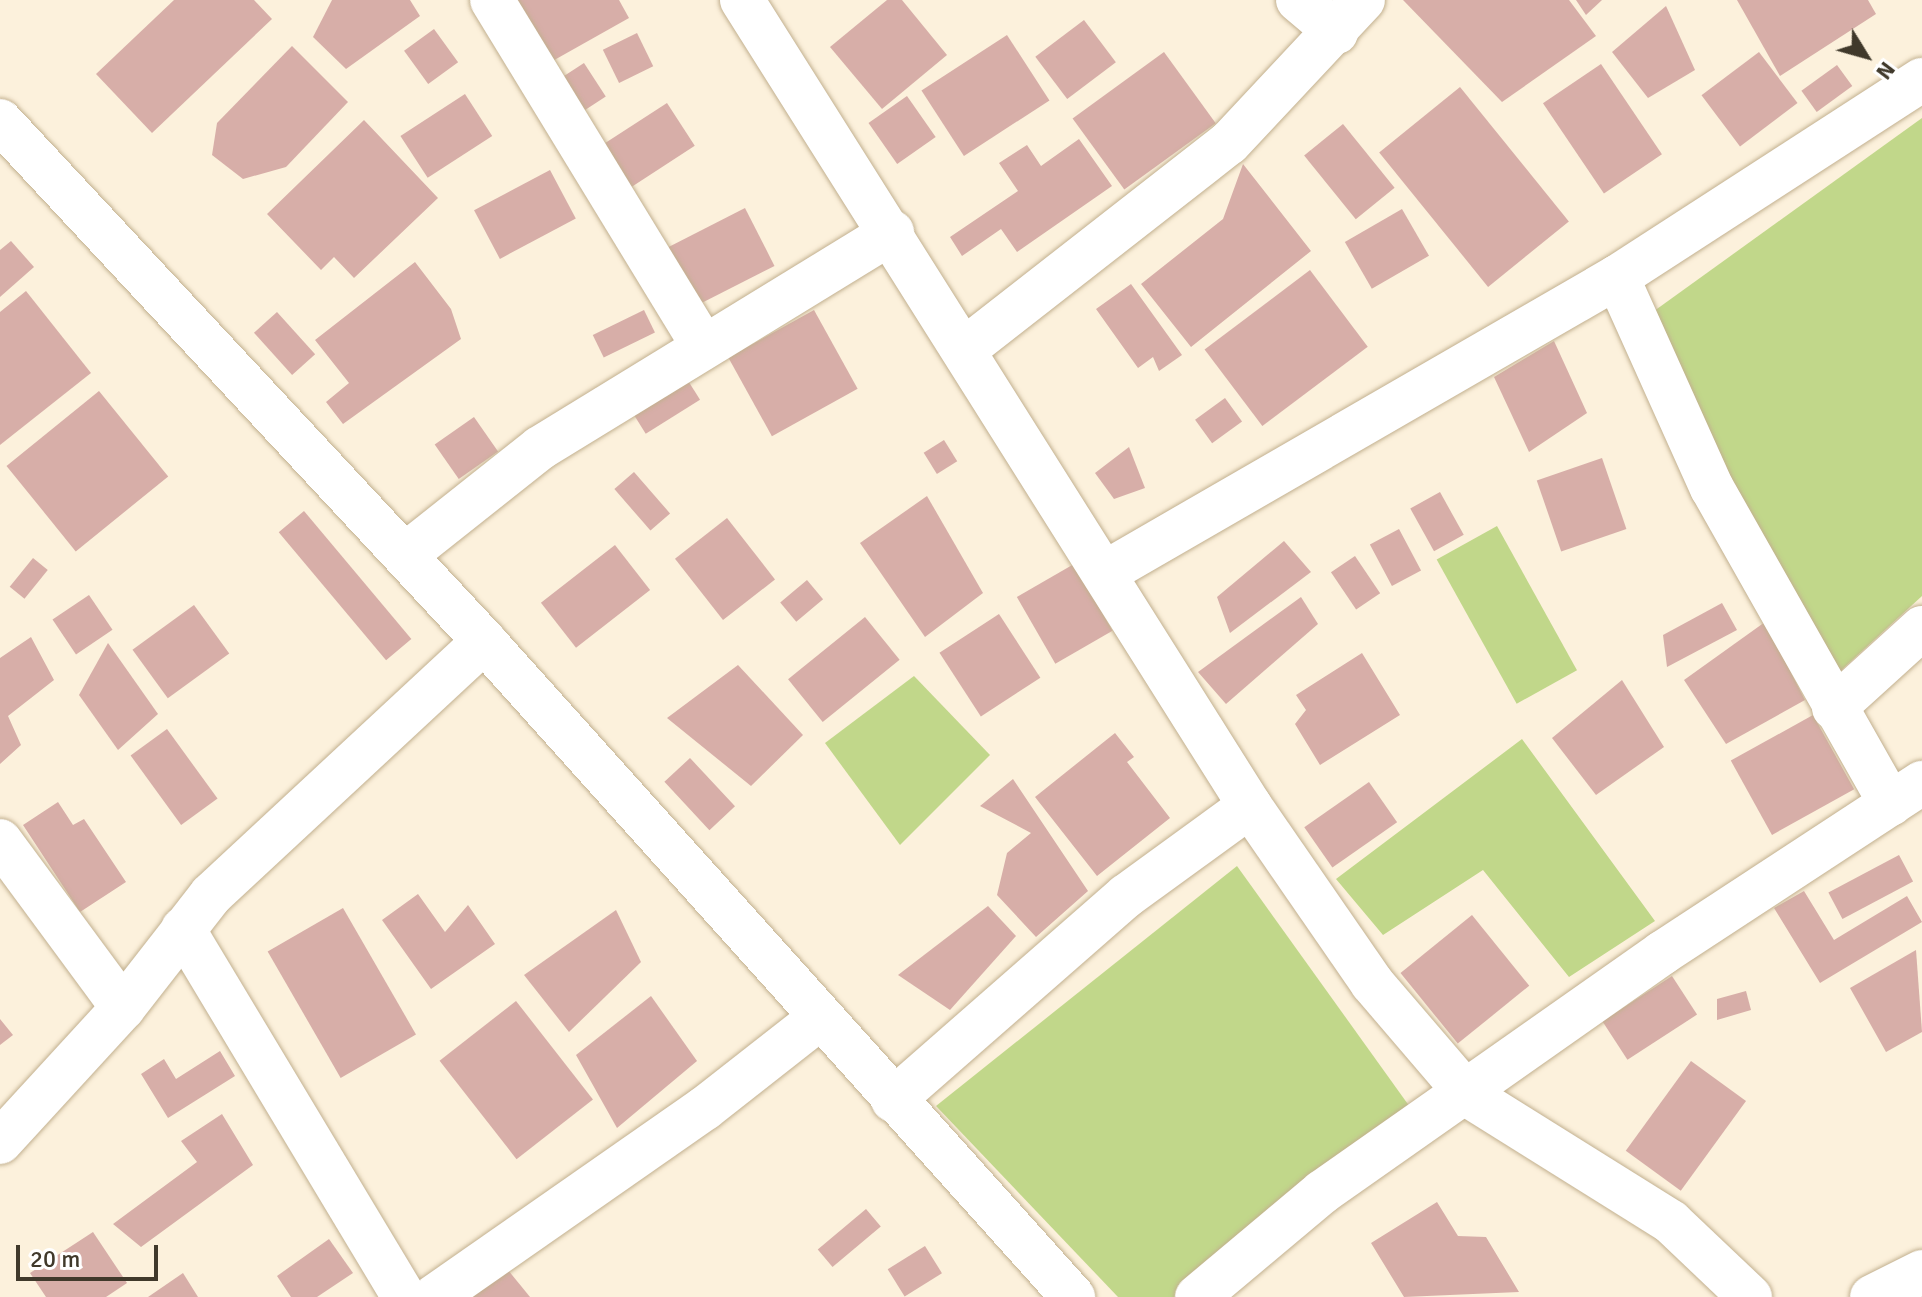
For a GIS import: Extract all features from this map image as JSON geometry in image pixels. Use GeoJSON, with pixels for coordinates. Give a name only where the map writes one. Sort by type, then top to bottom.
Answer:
{"type":"FeatureCollection","features":[{"type":"Feature","properties":{"kind":"street"},"geometry":{"type":"LineString","coordinates":[[492,0],[703,346]]}},
{"type":"Feature","properties":{"kind":"street"},"geometry":{"type":"LineString","coordinates":[[742,0],[1108,571],[1250,806],[1372,983],[1468,1095],[1671,1222],[1750,1297]]}},
{"type":"Feature","properties":{"kind":"street"},"geometry":{"type":"LineString","coordinates":[[1298,0],[1336,32]]}},
{"type":"Feature","properties":{"kind":"street"},"geometry":{"type":"LineString","coordinates":[[965,349],[1229,143],[1363,0]]}},
{"type":"Feature","properties":{"kind":"street"},"geometry":{"type":"LineString","coordinates":[[1108,571],[1617,277],[1922,80]]}},
{"type":"Feature","properties":{"kind":"street"},"geometry":{"type":"LineString","coordinates":[[0,121],[484,641],[1071,1296]]}},
{"type":"Feature","properties":{"kind":"street"},"geometry":{"type":"LineString","coordinates":[[405,555],[540,448],[892,232]]}},
{"type":"Feature","properties":{"kind":"street"},"geometry":{"type":"LineString","coordinates":[[1197,1297],[1322,1192],[1468,1095],[1662,953],[1906,794],[1834,708],[1712,488],[1617,277]]}},
{"type":"Feature","properties":{"kind":"street"},"geometry":{"type":"LineString","coordinates":[[1834,708],[1922,628]]}},
{"type":"Feature","properties":{"kind":"street"},"geometry":{"type":"LineString","coordinates":[[0,1142],[123,1008],[183,929],[484,641]]}},
{"type":"Feature","properties":{"kind":"street"},"geometry":{"type":"LineString","coordinates":[[893,1100],[1126,896],[1250,806]]}},
{"type":"Feature","properties":{"kind":"street"},"geometry":{"type":"LineString","coordinates":[[0,841],[123,1008]]}},
{"type":"Feature","properties":{"kind":"street"},"geometry":{"type":"LineString","coordinates":[[183,929],[404,1297]]}},
{"type":"Feature","properties":{"kind":"street"},"geometry":{"type":"LineString","coordinates":[[434,1297],[705,1108],[821,1017]]}},
{"type":"Feature","properties":{"kind":"street"},"geometry":{"type":"LineString","coordinates":[[1872,1297],[1922,1272]]}},
{"type":"Feature","properties":{"kind":"green space"},"geometry":{"type":"Polygon","coordinates":[[[1922,118],[1922,596],[1837,674],[1643,319],[1922,118]]]}},
{"type":"Feature","properties":{"kind":"green space"},"geometry":{"type":"Polygon","coordinates":[[[1497,526],[1577,670],[1517,704],[1437,559],[1497,526]]]}},
{"type":"Feature","properties":{"kind":"green space"},"geometry":{"type":"Polygon","coordinates":[[[914,676],[990,755],[900,845],[825,743],[914,676]]]}},
{"type":"Feature","properties":{"kind":"green space"},"geometry":{"type":"Polygon","coordinates":[[[1522,739],[1655,921],[1569,977],[1483,870],[1383,935],[1336,879],[1522,739]]]}},
{"type":"Feature","properties":{"kind":"green space"},"geometry":{"type":"Polygon","coordinates":[[[1237,866],[1420,1121],[1192,1297],[1118,1297],[936,1106],[1237,866]]]}},
{"type":"Feature","properties":{"kind":"building"},"geometry":{"type":"Polygon","coordinates":[[[174,0],[254,0],[272,19],[152,133],[96,74],[174,0]]]}},
{"type":"Feature","properties":{"kind":"building"},"geometry":{"type":"Polygon","coordinates":[[[332,0],[410,0],[420,16],[346,69],[313,37],[332,0]]]}},
{"type":"Feature","properties":{"kind":"building"},"geometry":{"type":"Polygon","coordinates":[[[514,0],[619,0],[629,18],[549,63],[514,0]]]}},
{"type":"Feature","properties":{"kind":"building"},"geometry":{"type":"Polygon","coordinates":[[[887,0],[902,0],[947,55],[882,109],[830,47],[887,0]]]}},
{"type":"Feature","properties":{"kind":"building"},"geometry":{"type":"Polygon","coordinates":[[[1403,0],[1569,0],[1596,36],[1502,102],[1403,0]]]}},
{"type":"Feature","properties":{"kind":"building"},"geometry":{"type":"Polygon","coordinates":[[[1576,0],[1602,0],[1586,15],[1576,0]]]}},
{"type":"Feature","properties":{"kind":"building"},"geometry":{"type":"Polygon","coordinates":[[[1737,0],[1868,0],[1876,14],[1780,76],[1737,0]]]}},
{"type":"Feature","properties":{"kind":"building"},"geometry":{"type":"Polygon","coordinates":[[[1666,6],[1695,70],[1648,98],[1612,52],[1666,6]]]}},
{"type":"Feature","properties":{"kind":"building"},"geometry":{"type":"Polygon","coordinates":[[[1084,20],[1116,62],[1067,99],[1035,57],[1084,20]]]}},
{"type":"Feature","properties":{"kind":"building"},"geometry":{"type":"Polygon","coordinates":[[[434,29],[458,62],[428,84],[404,51],[434,29]]]}},
{"type":"Feature","properties":{"kind":"building"},"geometry":{"type":"Polygon","coordinates":[[[637,33],[653,66],[619,83],[603,50],[637,33]]]}},
{"type":"Feature","properties":{"kind":"building"},"geometry":{"type":"Polygon","coordinates":[[[1007,35],[1049,100],[964,156],[921,91],[1007,35]]]}},
{"type":"Feature","properties":{"kind":"building"},"geometry":{"type":"Polygon","coordinates":[[[292,46],[348,102],[286,167],[243,179],[212,155],[217,123],[292,46]]]}},
{"type":"Feature","properties":{"kind":"building"},"geometry":{"type":"Polygon","coordinates":[[[1164,52],[1216,123],[1124,190],[1073,118],[1164,52]]]}},
{"type":"Feature","properties":{"kind":"building"},"geometry":{"type":"Polygon","coordinates":[[[1759,52],[1798,103],[1740,146],[1701,95],[1759,52]]]}},
{"type":"Feature","properties":{"kind":"building"},"geometry":{"type":"Polygon","coordinates":[[[584,63],[606,97],[583,111],[561,78],[584,63]]]}},
{"type":"Feature","properties":{"kind":"building"},"geometry":{"type":"Polygon","coordinates":[[[1601,64],[1662,154],[1604,194],[1543,103],[1601,64]]]}},
{"type":"Feature","properties":{"kind":"building"},"geometry":{"type":"Polygon","coordinates":[[[1837,65],[1852,86],[1817,112],[1801,91],[1837,65]]]}},
{"type":"Feature","properties":{"kind":"building"},"geometry":{"type":"Polygon","coordinates":[[[1460,87],[1569,221],[1488,287],[1379,152],[1460,87]]]}},
{"type":"Feature","properties":{"kind":"building"},"geometry":{"type":"Polygon","coordinates":[[[465,94],[492,136],[428,178],[400,136],[465,94]]]}},
{"type":"Feature","properties":{"kind":"building"},"geometry":{"type":"Polygon","coordinates":[[[907,96],[936,137],[897,164],[868,123],[907,96]]]}},
{"type":"Feature","properties":{"kind":"building"},"geometry":{"type":"Polygon","coordinates":[[[667,103],[695,146],[627,190],[599,147],[667,103]]]}},
{"type":"Feature","properties":{"kind":"building"},"geometry":{"type":"Polygon","coordinates":[[[364,120],[438,198],[354,278],[334,257],[321,270],[267,214],[364,120]]]}},
{"type":"Feature","properties":{"kind":"building"},"geometry":{"type":"Polygon","coordinates":[[[1343,124],[1395,188],[1356,219],[1304,155],[1343,124]]]}},
{"type":"Feature","properties":{"kind":"building"},"geometry":{"type":"Polygon","coordinates":[[[1079,139],[1112,186],[1017,252],[1001,229],[962,256],[950,237],[1018,191],[999,163],[1027,145],[1041,166],[1079,139]]]}},
{"type":"Feature","properties":{"kind":"building"},"geometry":{"type":"Polygon","coordinates":[[[1243,164],[1311,251],[1191,347],[1141,284],[1223,219],[1243,164]]]}},
{"type":"Feature","properties":{"kind":"building"},"geometry":{"type":"Polygon","coordinates":[[[550,170],[576,219],[500,259],[474,210],[550,170]]]}},
{"type":"Feature","properties":{"kind":"building"},"geometry":{"type":"Polygon","coordinates":[[[745,208],[775,266],[695,306],[666,248],[745,208]]]}},
{"type":"Feature","properties":{"kind":"building"},"geometry":{"type":"Polygon","coordinates":[[[1402,209],[1429,256],[1372,289],[1345,242],[1402,209]]]}},
{"type":"Feature","properties":{"kind":"building"},"geometry":{"type":"Polygon","coordinates":[[[11,241],[34,267],[0,297],[0,250],[11,241]]]}},
{"type":"Feature","properties":{"kind":"building"},"geometry":{"type":"Polygon","coordinates":[[[415,262],[451,309],[461,339],[343,424],[326,402],[349,383],[315,340],[415,262]]]}},
{"type":"Feature","properties":{"kind":"building"},"geometry":{"type":"Polygon","coordinates":[[[1310,270],[1368,347],[1262,426],[1205,349],[1310,270]]]}},
{"type":"Feature","properties":{"kind":"building"},"geometry":{"type":"Polygon","coordinates":[[[1131,284],[1182,355],[1159,371],[1153,357],[1138,368],[1096,309],[1131,284]]]}},
{"type":"Feature","properties":{"kind":"building"},"geometry":{"type":"Polygon","coordinates":[[[26,291],[91,373],[0,445],[0,312],[26,291]]]}},
{"type":"Feature","properties":{"kind":"building"},"geometry":{"type":"Polygon","coordinates":[[[644,310],[655,332],[604,357],[593,335],[644,310]]]}},
{"type":"Feature","properties":{"kind":"building"},"geometry":{"type":"Polygon","coordinates":[[[814,310],[858,389],[772,436],[728,358],[814,310]]]}},
{"type":"Feature","properties":{"kind":"building"},"geometry":{"type":"Polygon","coordinates":[[[277,312],[315,354],[292,375],[254,333],[277,312]]]}},
{"type":"Feature","properties":{"kind":"building"},"geometry":{"type":"Polygon","coordinates":[[[1554,341],[1587,413],[1529,452],[1494,377],[1554,341]]]}},
{"type":"Feature","properties":{"kind":"building"},"geometry":{"type":"Polygon","coordinates":[[[682,371],[700,400],[646,434],[628,405],[682,371]]]}},
{"type":"Feature","properties":{"kind":"building"},"geometry":{"type":"Polygon","coordinates":[[[99,391],[168,476],[76,551],[7,466],[99,391]]]}},
{"type":"Feature","properties":{"kind":"building"},"geometry":{"type":"Polygon","coordinates":[[[1225,398],[1242,421],[1212,443],[1195,420],[1225,398]]]}},
{"type":"Feature","properties":{"kind":"building"},"geometry":{"type":"Polygon","coordinates":[[[474,417],[498,451],[459,479],[435,445],[474,417]]]}},
{"type":"Feature","properties":{"kind":"building"},"geometry":{"type":"Polygon","coordinates":[[[944,440],[957,461],[937,474],[924,453],[944,440]]]}},
{"type":"Feature","properties":{"kind":"building"},"geometry":{"type":"Polygon","coordinates":[[[1129,447],[1145,488],[1114,499],[1095,473],[1129,447]]]}},
{"type":"Feature","properties":{"kind":"building"},"geometry":{"type":"Polygon","coordinates":[[[1602,458],[1626,529],[1561,551],[1537,480],[1602,458]]]}},
{"type":"Feature","properties":{"kind":"building"},"geometry":{"type":"Polygon","coordinates":[[[634,472],[670,514],[650,531],[614,489],[634,472]]]}},
{"type":"Feature","properties":{"kind":"building"},"geometry":{"type":"Polygon","coordinates":[[[1440,492],[1464,535],[1434,551],[1410,508],[1440,492]]]}},
{"type":"Feature","properties":{"kind":"building"},"geometry":{"type":"Polygon","coordinates":[[[927,496],[983,593],[925,637],[860,543],[927,496]]]}},
{"type":"Feature","properties":{"kind":"building"},"geometry":{"type":"Polygon","coordinates":[[[304,511],[411,639],[386,660],[279,532],[304,511]]]}},
{"type":"Feature","properties":{"kind":"building"},"geometry":{"type":"Polygon","coordinates":[[[727,518],[775,579],[723,620],[675,559],[727,518]]]}},
{"type":"Feature","properties":{"kind":"building"},"geometry":{"type":"Polygon","coordinates":[[[1399,529],[1421,570],[1392,586],[1370,544],[1399,529]]]}},
{"type":"Feature","properties":{"kind":"building"},"geometry":{"type":"Polygon","coordinates":[[[1284,541],[1311,572],[1230,633],[1217,597],[1284,541]]]}},
{"type":"Feature","properties":{"kind":"building"},"geometry":{"type":"Polygon","coordinates":[[[615,545],[650,590],[576,648],[541,603],[615,545]]]}},
{"type":"Feature","properties":{"kind":"building"},"geometry":{"type":"Polygon","coordinates":[[[1355,556],[1380,593],[1356,610],[1331,572],[1355,556]]]}},
{"type":"Feature","properties":{"kind":"building"},"geometry":{"type":"Polygon","coordinates":[[[33,558],[48,570],[24,599],[10,587],[33,558]]]}},
{"type":"Feature","properties":{"kind":"building"},"geometry":{"type":"Polygon","coordinates":[[[1074,564],[1112,631],[1055,664],[1017,597],[1074,564]]]}},
{"type":"Feature","properties":{"kind":"building"},"geometry":{"type":"Polygon","coordinates":[[[807,580],[823,599],[796,622],[780,602],[807,580]]]}},
{"type":"Feature","properties":{"kind":"building"},"geometry":{"type":"Polygon","coordinates":[[[89,595],[112,630],[76,654],[53,620],[89,595]]]}},
{"type":"Feature","properties":{"kind":"building"},"geometry":{"type":"Polygon","coordinates":[[[1301,597],[1318,624],[1226,704],[1198,672],[1301,597]]]}},
{"type":"Feature","properties":{"kind":"building"},"geometry":{"type":"Polygon","coordinates":[[[1722,603],[1737,630],[1667,667],[1663,635],[1722,603]]]}},
{"type":"Feature","properties":{"kind":"building"},"geometry":{"type":"Polygon","coordinates":[[[194,605],[229,654],[168,698],[133,650],[194,605]]]}},
{"type":"Feature","properties":{"kind":"building"},"geometry":{"type":"Polygon","coordinates":[[[999,614],[1040,678],[981,716],[939,653],[999,614]]]}},
{"type":"Feature","properties":{"kind":"building"},"geometry":{"type":"Polygon","coordinates":[[[865,617],[900,660],[823,722],[788,679],[865,617]]]}},
{"type":"Feature","properties":{"kind":"building"},"geometry":{"type":"Polygon","coordinates":[[[1765,622],[1805,700],[1726,744],[1684,680],[1765,622]]]}},
{"type":"Feature","properties":{"kind":"building"},"geometry":{"type":"Polygon","coordinates":[[[31,637],[54,680],[8,716],[21,745],[0,764],[0,658],[31,637]]]}},
{"type":"Feature","properties":{"kind":"building"},"geometry":{"type":"Polygon","coordinates":[[[108,643],[158,714],[118,750],[79,695],[108,643]]]}},
{"type":"Feature","properties":{"kind":"building"},"geometry":{"type":"Polygon","coordinates":[[[1362,653],[1400,715],[1320,765],[1295,724],[1306,710],[1296,695],[1362,653]]]}},
{"type":"Feature","properties":{"kind":"building"},"geometry":{"type":"Polygon","coordinates":[[[738,665],[803,735],[751,786],[667,718],[738,665]]]}},
{"type":"Feature","properties":{"kind":"building"},"geometry":{"type":"Polygon","coordinates":[[[1622,680],[1664,747],[1596,795],[1552,738],[1622,680]]]}},
{"type":"Feature","properties":{"kind":"building"},"geometry":{"type":"Polygon","coordinates":[[[1813,715],[1854,789],[1772,835],[1731,761],[1813,715]]]}},
{"type":"Feature","properties":{"kind":"building"},"geometry":{"type":"Polygon","coordinates":[[[167,729],[218,799],[181,825],[131,755],[167,729]]]}},
{"type":"Feature","properties":{"kind":"building"},"geometry":{"type":"Polygon","coordinates":[[[1115,733],[1134,757],[1127,762],[1170,818],[1097,876],[1035,797],[1115,733]]]}},
{"type":"Feature","properties":{"kind":"building"},"geometry":{"type":"Polygon","coordinates":[[[690,758],[735,806],[709,830],[664,782],[690,758]]]}},
{"type":"Feature","properties":{"kind":"building"},"geometry":{"type":"Polygon","coordinates":[[[1013,779],[1088,891],[1036,937],[997,895],[1007,853],[1031,833],[980,806],[1013,779]]]}},
{"type":"Feature","properties":{"kind":"building"},"geometry":{"type":"Polygon","coordinates":[[[1369,782],[1397,822],[1332,867],[1304,827],[1369,782]]]}},
{"type":"Feature","properties":{"kind":"building"},"geometry":{"type":"Polygon","coordinates":[[[58,802],[73,825],[84,819],[126,882],[80,912],[23,825],[58,802]]]}},
{"type":"Feature","properties":{"kind":"building"},"geometry":{"type":"Polygon","coordinates":[[[1899,855],[1913,881],[1842,919],[1828,893],[1899,855]]]}},
{"type":"Feature","properties":{"kind":"building"},"geometry":{"type":"Polygon","coordinates":[[[1804,891],[1834,940],[1907,896],[1922,922],[1820,983],[1774,908],[1804,891]]]}},
{"type":"Feature","properties":{"kind":"building"},"geometry":{"type":"Polygon","coordinates":[[[418,894],[445,932],[468,905],[495,944],[431,989],[382,920],[418,894]]]}},
{"type":"Feature","properties":{"kind":"building"},"geometry":{"type":"Polygon","coordinates":[[[988,906],[1016,936],[950,1010],[898,975],[988,906]]]}},
{"type":"Feature","properties":{"kind":"building"},"geometry":{"type":"Polygon","coordinates":[[[343,908],[416,1034],[341,1078],[268,952],[343,908]]]}},
{"type":"Feature","properties":{"kind":"building"},"geometry":{"type":"Polygon","coordinates":[[[616,910],[641,962],[569,1032],[524,975],[616,910]]]}},
{"type":"Feature","properties":{"kind":"building"},"geometry":{"type":"Polygon","coordinates":[[[1472,915],[1529,986],[1458,1044],[1401,973],[1472,915]]]}},
{"type":"Feature","properties":{"kind":"building"},"geometry":{"type":"Polygon","coordinates":[[[1916,950],[1922,1032],[1886,1052],[1850,988],[1916,950]]]}},
{"type":"Feature","properties":{"kind":"building"},"geometry":{"type":"Polygon","coordinates":[[[1672,976],[1697,1015],[1627,1060],[1602,1021],[1672,976]]]}},
{"type":"Feature","properties":{"kind":"building"},"geometry":{"type":"Polygon","coordinates":[[[1746,991],[1751,1010],[1717,1020],[1717,999],[1746,991]]]}},
{"type":"Feature","properties":{"kind":"building"},"geometry":{"type":"Polygon","coordinates":[[[651,996],[697,1061],[617,1128],[576,1055],[651,996]]]}},
{"type":"Feature","properties":{"kind":"building"},"geometry":{"type":"Polygon","coordinates":[[[516,1001],[593,1100],[517,1159],[440,1061],[516,1001]]]}},
{"type":"Feature","properties":{"kind":"building"},"geometry":{"type":"Polygon","coordinates":[[[0,1019],[13,1035],[0,1045],[0,1019]]]}},
{"type":"Feature","properties":{"kind":"building"},"geometry":{"type":"Polygon","coordinates":[[[220,1051],[235,1076],[168,1118],[141,1074],[164,1059],[176,1079],[220,1051]]]}},
{"type":"Feature","properties":{"kind":"building"},"geometry":{"type":"Polygon","coordinates":[[[1691,1061],[1746,1101],[1681,1191],[1626,1151],[1691,1061]]]}},
{"type":"Feature","properties":{"kind":"building"},"geometry":{"type":"Polygon","coordinates":[[[222,1114],[253,1165],[141,1247],[113,1224],[197,1162],[181,1141],[222,1114]]]}},
{"type":"Feature","properties":{"kind":"building"},"geometry":{"type":"Polygon","coordinates":[[[1437,1202],[1458,1236],[1486,1237],[1519,1292],[1404,1297],[1371,1243],[1437,1202]]]}},
{"type":"Feature","properties":{"kind":"building"},"geometry":{"type":"Polygon","coordinates":[[[866,1209],[881,1227],[833,1267],[818,1249],[866,1209]]]}},
{"type":"Feature","properties":{"kind":"building"},"geometry":{"type":"Polygon","coordinates":[[[93,1232],[127,1283],[106,1297],[46,1297],[30,1273],[93,1232]]]}},
{"type":"Feature","properties":{"kind":"building"},"geometry":{"type":"Polygon","coordinates":[[[329,1239],[353,1273],[317,1297],[291,1297],[277,1276],[329,1239]]]}},
{"type":"Feature","properties":{"kind":"building"},"geometry":{"type":"Polygon","coordinates":[[[925,1246],[942,1273],[905,1296],[888,1269],[925,1246]]]}},
{"type":"Feature","properties":{"kind":"building"},"geometry":{"type":"Polygon","coordinates":[[[508,1270],[530,1297],[465,1297],[508,1270]]]}},
{"type":"Feature","properties":{"kind":"building"},"geometry":{"type":"Polygon","coordinates":[[[183,1273],[198,1297],[148,1297],[183,1273]]]}}]}
